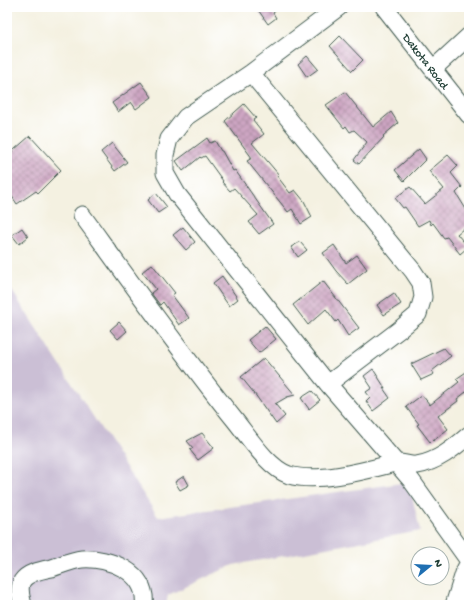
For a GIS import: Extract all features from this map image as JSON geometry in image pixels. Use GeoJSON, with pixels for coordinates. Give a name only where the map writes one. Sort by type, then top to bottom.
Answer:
{"type":"FeatureCollection","features":[{"type":"Feature","properties":{"kind":"street"},"geometry":{"type":"LineString","coordinates":[[339,7],[251,73],[186,118],[169,139],[165,155],[165,173],[177,194],[328,384],[412,480],[469,561],[454,605]]}},
{"type":"Feature","properties":{"kind":"street","name":"Dakota Road"},"geometry":{"type":"LineString","coordinates":[[384,7],[469,115]]}},
{"type":"Feature","properties":{"kind":"street"},"geometry":{"type":"LineString","coordinates":[[433,68],[469,36]]}},
{"type":"Feature","properties":{"kind":"street"},"geometry":{"type":"LineString","coordinates":[[251,73],[413,271],[421,283],[423,297],[418,314],[328,384]]}},
{"type":"Feature","properties":{"kind":"street"},"geometry":{"type":"LineString","coordinates":[[82,215],[210,389],[271,464],[288,475],[299,477],[321,477],[345,474],[396,463],[416,465],[449,452],[469,436]]}},
{"type":"Feature","properties":{"kind":"street"},"geometry":{"type":"LineString","coordinates":[[23,605],[20,588],[25,577],[81,559],[114,564],[129,571],[140,583],[145,599],[144,605]]}},
{"type":"Feature","properties":{"kind":"shaded area"},"geometry":{"type":"Polygon","coordinates":[[[7,283],[158,517],[409,482],[420,531],[233,565],[168,595],[166,605],[7,605],[7,283]]]}},
{"type":"Feature","properties":{"kind":"building"},"geometry":{"type":"Polygon","coordinates":[[[256,7],[280,7],[273,13],[276,18],[268,24],[256,7]]]}},
{"type":"Feature","properties":{"kind":"building"},"geometry":{"type":"Polygon","coordinates":[[[340,36],[363,60],[352,71],[330,46],[340,36]]]}},
{"type":"Feature","properties":{"kind":"building"},"geometry":{"type":"Polygon","coordinates":[[[307,56],[318,69],[307,77],[298,64],[307,56]]]}},
{"type":"Feature","properties":{"kind":"building"},"geometry":{"type":"Polygon","coordinates":[[[141,82],[152,97],[136,109],[131,102],[118,112],[112,103],[141,82]]]}},
{"type":"Feature","properties":{"kind":"building"},"geometry":{"type":"Polygon","coordinates":[[[345,92],[373,127],[391,112],[398,123],[383,136],[384,137],[359,164],[354,160],[367,142],[354,130],[350,132],[346,126],[344,128],[326,105],[345,92]]]}},
{"type":"Feature","properties":{"kind":"building"},"geometry":{"type":"Polygon","coordinates":[[[244,104],[256,118],[253,120],[264,134],[252,143],[279,175],[277,176],[290,193],[295,190],[304,201],[312,217],[301,224],[292,209],[288,212],[247,161],[252,158],[225,121],[244,104]]]}},
{"type":"Feature","properties":{"kind":"building"},"geometry":{"type":"Polygon","coordinates":[[[30,136],[61,170],[38,193],[36,191],[17,204],[7,189],[7,156],[30,136]]]}},
{"type":"Feature","properties":{"kind":"building"},"geometry":{"type":"Polygon","coordinates":[[[207,138],[210,143],[215,141],[233,171],[235,170],[273,224],[259,234],[249,222],[258,215],[234,188],[230,191],[222,182],[223,181],[205,156],[200,157],[183,171],[176,161],[207,138]]]}},
{"type":"Feature","properties":{"kind":"building"},"geometry":{"type":"Polygon","coordinates":[[[112,143],[127,162],[115,171],[101,152],[112,143]]]}},
{"type":"Feature","properties":{"kind":"building"},"geometry":{"type":"Polygon","coordinates":[[[419,149],[426,159],[404,181],[395,170],[419,149]]]}},
{"type":"Feature","properties":{"kind":"building"},"geometry":{"type":"Polygon","coordinates":[[[448,155],[458,166],[451,173],[462,187],[456,193],[469,214],[469,224],[457,234],[468,247],[460,254],[447,237],[444,238],[433,223],[431,225],[429,220],[418,226],[405,207],[403,208],[395,198],[410,187],[425,204],[444,189],[429,171],[448,155]]]}},
{"type":"Feature","properties":{"kind":"building"},"geometry":{"type":"Polygon","coordinates":[[[156,193],[167,207],[158,213],[148,200],[156,193]]]}},
{"type":"Feature","properties":{"kind":"building"},"geometry":{"type":"Polygon","coordinates":[[[183,227],[195,242],[186,250],[173,235],[183,227]]]}},
{"type":"Feature","properties":{"kind":"building"},"geometry":{"type":"Polygon","coordinates":[[[22,228],[28,237],[19,244],[12,235],[22,228]]]}},
{"type":"Feature","properties":{"kind":"building"},"geometry":{"type":"Polygon","coordinates":[[[300,242],[307,250],[298,257],[291,247],[300,242]]]}},
{"type":"Feature","properties":{"kind":"building"},"geometry":{"type":"Polygon","coordinates":[[[334,245],[346,263],[357,255],[367,269],[348,284],[323,253],[334,245]]]}},
{"type":"Feature","properties":{"kind":"building"},"geometry":{"type":"Polygon","coordinates":[[[152,264],[175,293],[172,295],[189,318],[179,325],[163,302],[160,305],[151,293],[156,289],[142,272],[152,264]]]}},
{"type":"Feature","properties":{"kind":"building"},"geometry":{"type":"Polygon","coordinates":[[[222,276],[238,299],[229,306],[213,283],[222,276]]]}},
{"type":"Feature","properties":{"kind":"building"},"geometry":{"type":"Polygon","coordinates":[[[323,281],[359,328],[348,336],[338,320],[336,322],[326,309],[308,325],[293,305],[323,281]]]}},
{"type":"Feature","properties":{"kind":"building"},"geometry":{"type":"Polygon","coordinates":[[[394,293],[401,304],[384,315],[377,305],[394,293]]]}},
{"type":"Feature","properties":{"kind":"building"},"geometry":{"type":"Polygon","coordinates":[[[119,322],[127,331],[118,339],[110,330],[119,322]]]}},
{"type":"Feature","properties":{"kind":"building"},"geometry":{"type":"Polygon","coordinates":[[[265,326],[276,339],[259,353],[248,340],[265,326]]]}},
{"type":"Feature","properties":{"kind":"building"},"geometry":{"type":"Polygon","coordinates":[[[444,348],[451,356],[432,371],[434,374],[421,380],[411,364],[444,348]]]}},
{"type":"Feature","properties":{"kind":"building"},"geometry":{"type":"Polygon","coordinates":[[[264,358],[295,395],[287,397],[275,404],[285,416],[276,424],[241,377],[264,358]]]}},
{"type":"Feature","properties":{"kind":"building"},"geometry":{"type":"Polygon","coordinates":[[[373,369],[390,398],[373,411],[366,401],[370,397],[366,392],[372,388],[364,376],[373,369]]]}},
{"type":"Feature","properties":{"kind":"building"},"geometry":{"type":"Polygon","coordinates":[[[469,370],[469,395],[466,392],[457,399],[458,401],[438,416],[448,429],[430,442],[406,407],[422,395],[430,405],[459,382],[456,379],[469,370]]]}},
{"type":"Feature","properties":{"kind":"building"},"geometry":{"type":"Polygon","coordinates":[[[312,391],[320,400],[309,409],[301,398],[312,391]]]}},
{"type":"Feature","properties":{"kind":"building"},"geometry":{"type":"Polygon","coordinates":[[[202,433],[214,448],[198,460],[190,450],[193,448],[187,441],[202,433]]]}},
{"type":"Feature","properties":{"kind":"building"},"geometry":{"type":"Polygon","coordinates":[[[184,476],[189,485],[180,490],[175,482],[184,476]]]}}]}
